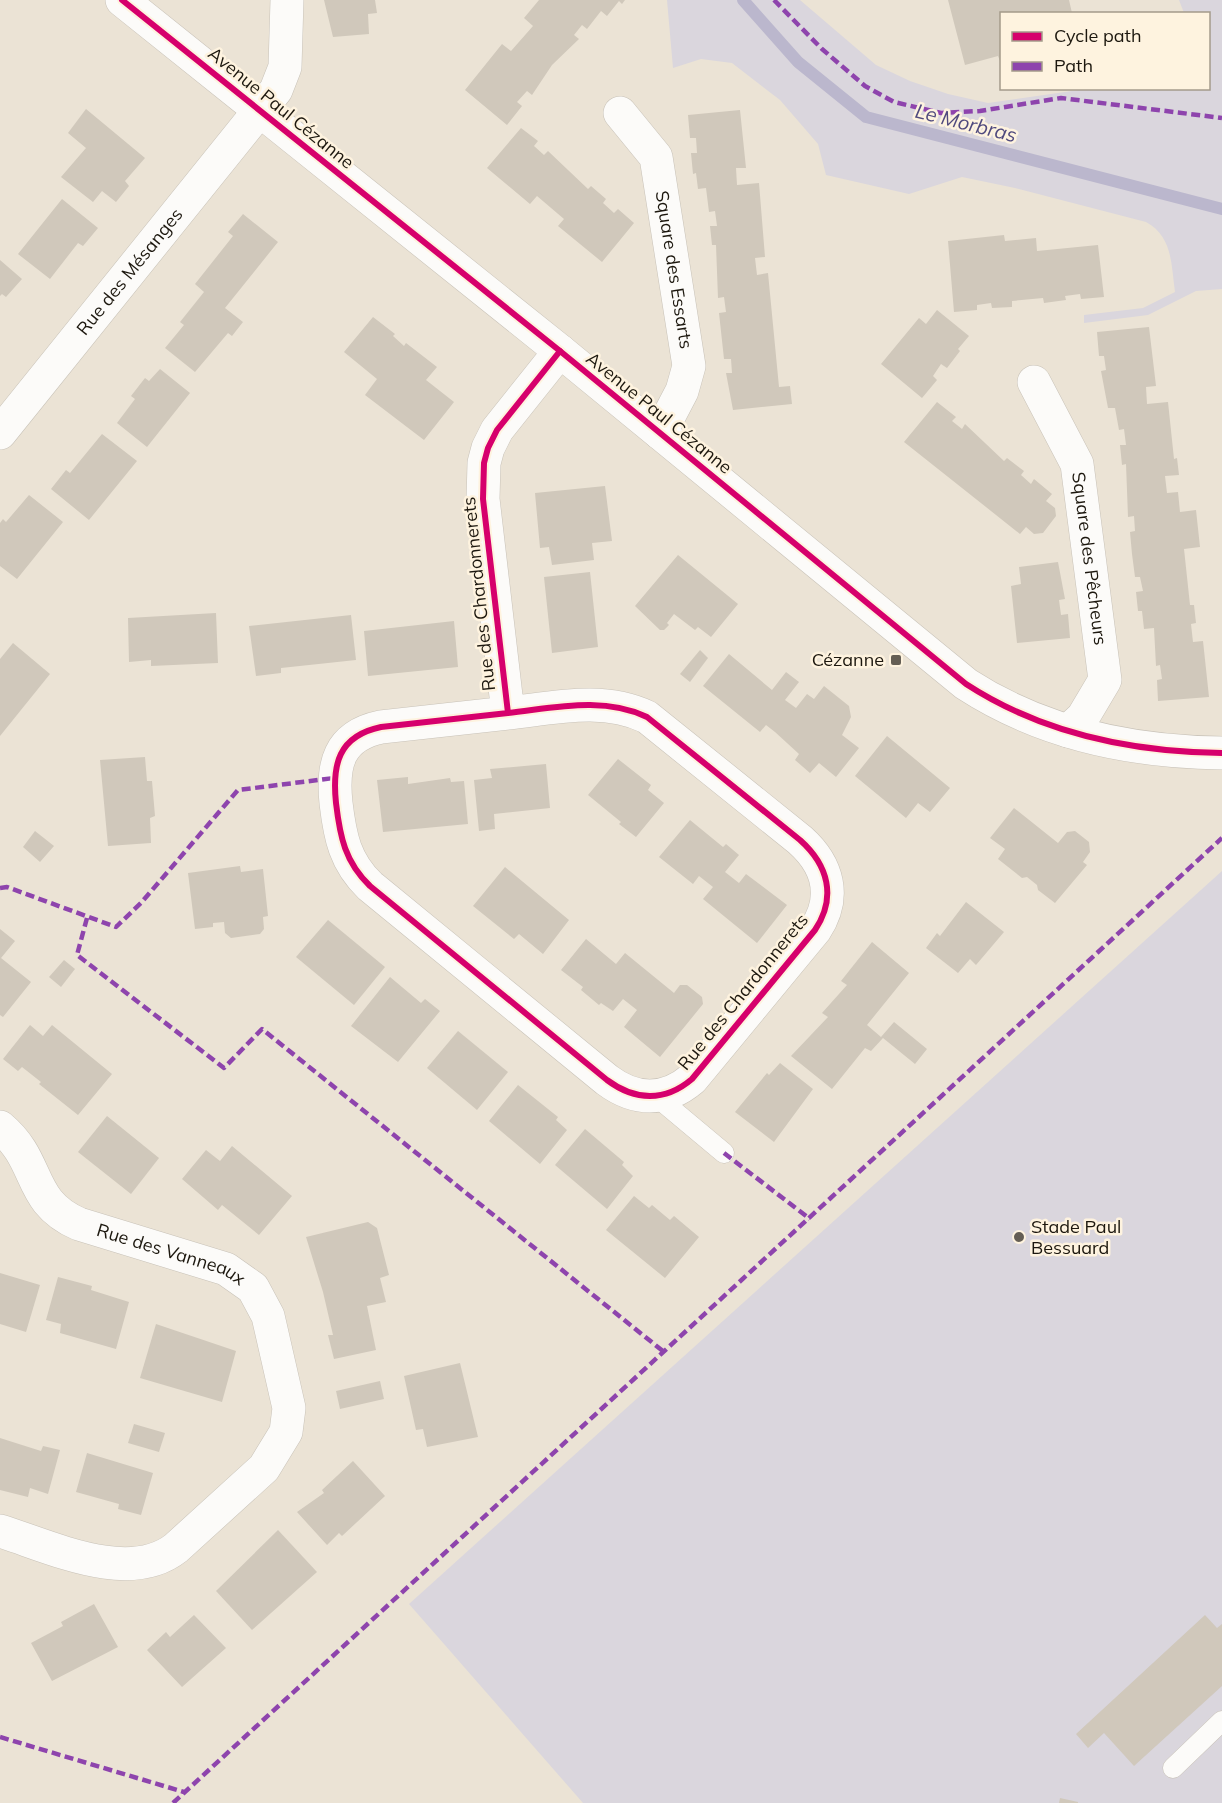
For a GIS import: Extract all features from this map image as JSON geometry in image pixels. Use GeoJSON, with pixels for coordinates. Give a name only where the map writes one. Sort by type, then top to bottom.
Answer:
{"type":"FeatureCollection","features":[{"type":"Feature","properties":{"kind":"street","name":"Avenue Paul Cézanne"},"geometry":{"type":"LineString","coordinates":[[122,0],[560,351],[955,676],[1006,707],[1068,731],[1129,746],[1222,753]]}},
{"type":"Feature","properties":{"kind":"street","name":"Rue des Mésanges"},"geometry":{"type":"LineString","coordinates":[[0,433],[276,90],[285,67],[287,0]]}},
{"type":"Feature","properties":{"kind":"street","name":"Square des Essarts"},"geometry":{"type":"LineString","coordinates":[[620,113],[656,157],[689,366],[682,392],[660,433]]}},
{"type":"Feature","properties":{"kind":"street","name":"Rue des Chardonnerets"},"geometry":{"type":"LineString","coordinates":[[508,713],[483,499],[484,463],[495,433],[560,351]]}},
{"type":"Feature","properties":{"kind":"street","name":"Square des Pêcheurs"},"geometry":{"type":"LineString","coordinates":[[1034,382],[1077,464],[1105,680],[1083,717],[1068,731]]}},
{"type":"Feature","properties":{"kind":"street","name":"Rue des Chardonnerets"},"geometry":{"type":"LineString","coordinates":[[602,705],[630,710],[647,717],[800,840],[816,856],[825,872],[828,901],[814,932],[692,1079],[677,1090],[657,1096],[630,1093],[612,1084],[369,886],[354,870],[343,848],[334,773],[339,755],[352,740],[366,731],[381,727],[508,713],[602,705]]}},
{"type":"Feature","properties":{"kind":"street","name":"Rue des Vanneaux"},"geometry":{"type":"LineString","coordinates":[[0,1127],[22,1149],[44,1199],[61,1216],[79,1224],[226,1269],[250,1285],[267,1310],[289,1412],[283,1439],[268,1464],[176,1548],[159,1558],[132,1564],[110,1563],[0,1531]]}},
{"type":"Feature","properties":{"kind":"lane"},"geometry":{"type":"LineString","coordinates":[[657,1096],[724,1153]]}},
{"type":"Feature","properties":{"kind":"lane"},"geometry":{"type":"LineString","coordinates":[[1173,1768],[1222,1721]]}},
{"type":"Feature","properties":{"kind":"shaded area"},"geometry":{"type":"Polygon","coordinates":[[[667,0],[800,0],[876,65],[910,81],[948,94],[988,103],[1079,90],[1210,90],[1210,12],[1184,12],[1179,0],[1222,0],[1222,289],[1196,291],[1148,315],[1084,323],[1084,315],[1143,308],[1175,292],[1169,252],[1166,243],[1155,228],[1146,222],[1015,188],[962,177],[909,194],[826,175],[818,144],[780,100],[732,63],[701,59],[673,68],[667,0]]]}},
{"type":"Feature","properties":{"kind":"shaded area","name":"Stade Paul Bessuard"},"geometry":{"type":"Polygon","coordinates":[[[1222,871],[1222,1803],[583,1803],[409,1604],[1222,871]]]}},
{"type":"Feature","properties":{"kind":"building"},"geometry":{"type":"Polygon","coordinates":[[[324,0],[375,0],[377,13],[368,14],[369,34],[333,37],[324,0]]]}},
{"type":"Feature","properties":{"kind":"building"},"geometry":{"type":"Polygon","coordinates":[[[539,0],[625,0],[622,4],[619,1],[607,16],[601,11],[587,29],[582,25],[574,35],[579,39],[552,65],[532,95],[527,91],[517,102],[522,106],[507,125],[465,90],[502,44],[511,51],[533,26],[524,18],[539,0]]]}},
{"type":"Feature","properties":{"kind":"building"},"geometry":{"type":"Polygon","coordinates":[[[948,0],[1069,0],[1072,12],[1000,12],[1000,61],[998,56],[965,65],[948,0]]]}},
{"type":"Feature","properties":{"kind":"building"},"geometry":{"type":"Polygon","coordinates":[[[86,109],[145,158],[125,181],[129,186],[116,202],[102,191],[93,202],[61,177],[86,148],[68,133],[86,109]]]}},
{"type":"Feature","properties":{"kind":"building"},"geometry":{"type":"Polygon","coordinates":[[[740,110],[746,168],[736,168],[737,185],[759,183],[765,257],[755,258],[757,275],[768,273],[779,387],[790,386],[792,404],[733,410],[726,373],[732,373],[731,359],[724,359],[719,313],[726,312],[724,297],[718,298],[716,245],[712,245],[710,226],[717,226],[715,211],[709,212],[706,188],[698,189],[696,173],[693,174],[691,153],[697,153],[696,138],[690,138],[688,115],[740,110]]]}},
{"type":"Feature","properties":{"kind":"building"},"geometry":{"type":"Polygon","coordinates":[[[521,128],[538,141],[534,146],[544,155],[548,151],[588,189],[591,186],[606,199],[603,203],[614,213],[618,209],[634,223],[602,262],[558,226],[564,219],[537,196],[530,204],[487,168],[521,128]]]}},
{"type":"Feature","properties":{"kind":"building"},"geometry":{"type":"Polygon","coordinates":[[[62,199],[98,228],[83,246],[78,243],[50,279],[18,254],[62,199]]]}},
{"type":"Feature","properties":{"kind":"building"},"geometry":{"type":"Polygon","coordinates":[[[243,214],[278,242],[225,308],[243,322],[232,336],[228,333],[195,372],[165,348],[184,325],[180,322],[204,292],[195,284],[233,236],[228,232],[243,214]]]}},
{"type":"Feature","properties":{"kind":"building"},"geometry":{"type":"Polygon","coordinates":[[[1004,235],[1005,241],[1036,238],[1037,251],[1098,245],[1104,297],[1081,299],[1080,294],[1065,296],[1066,300],[1044,303],[1043,298],[1012,301],[1012,307],[992,308],[991,303],[977,305],[977,310],[954,312],[948,241],[1004,235]]]}},
{"type":"Feature","properties":{"kind":"building"},"geometry":{"type":"Polygon","coordinates":[[[0,260],[22,279],[6,297],[2,294],[0,296],[0,260]]]}},
{"type":"Feature","properties":{"kind":"building"},"geometry":{"type":"Polygon","coordinates":[[[937,310],[969,336],[947,368],[941,364],[933,376],[937,380],[922,398],[881,364],[919,318],[926,324],[937,310]]]}},
{"type":"Feature","properties":{"kind":"building"},"geometry":{"type":"Polygon","coordinates":[[[373,317],[395,334],[393,336],[404,346],[406,343],[437,367],[426,380],[454,402],[424,440],[365,395],[377,379],[344,352],[373,317]]]}},
{"type":"Feature","properties":{"kind":"building"},"geometry":{"type":"Polygon","coordinates":[[[1149,327],[1156,386],[1146,387],[1147,404],[1168,402],[1174,459],[1177,458],[1179,475],[1165,476],[1167,493],[1178,492],[1180,512],[1196,510],[1200,547],[1184,549],[1190,605],[1194,605],[1196,623],[1191,624],[1193,642],[1203,641],[1209,697],[1158,701],[1157,680],[1162,679],[1160,665],[1156,666],[1154,628],[1144,629],[1142,611],[1138,611],[1136,592],[1143,591],[1140,577],[1135,577],[1132,554],[1130,532],[1135,531],[1134,516],[1128,517],[1126,464],[1122,465],[1120,445],[1126,445],[1124,429],[1119,430],[1115,408],[1108,408],[1101,371],[1106,370],[1104,356],[1099,356],[1097,332],[1149,327]]]}},
{"type":"Feature","properties":{"kind":"building"},"geometry":{"type":"Polygon","coordinates":[[[160,369],[190,393],[147,447],[117,423],[135,399],[131,396],[145,378],[149,381],[160,369]]]}},
{"type":"Feature","properties":{"kind":"building"},"geometry":{"type":"Polygon","coordinates":[[[937,402],[956,417],[952,421],[962,429],[965,424],[1004,461],[1007,458],[1024,471],[1021,475],[1031,484],[1034,479],[1052,494],[1046,501],[1055,508],[1056,516],[1043,533],[1034,534],[1026,527],[1020,534],[904,442],[937,402]]]}},
{"type":"Feature","properties":{"kind":"building"},"geometry":{"type":"Polygon","coordinates":[[[102,434],[137,461],[89,520],[51,489],[66,470],[70,473],[102,434]]]}},
{"type":"Feature","properties":{"kind":"building"},"geometry":{"type":"Polygon","coordinates":[[[605,486],[612,541],[592,543],[594,560],[552,565],[549,547],[540,548],[535,493],[605,486]]]}},
{"type":"Feature","properties":{"kind":"building"},"geometry":{"type":"Polygon","coordinates":[[[29,495],[63,522],[17,579],[0,566],[0,523],[3,519],[6,522],[29,495]]]}},
{"type":"Feature","properties":{"kind":"building"},"geometry":{"type":"Polygon","coordinates":[[[678,555],[738,604],[711,637],[698,627],[695,630],[674,614],[667,623],[669,625],[664,630],[660,630],[635,606],[678,555]]]}},
{"type":"Feature","properties":{"kind":"building"},"geometry":{"type":"Polygon","coordinates":[[[1058,562],[1065,599],[1059,600],[1061,615],[1068,614],[1070,638],[1017,643],[1011,586],[1021,584],[1019,567],[1058,562]]]}},
{"type":"Feature","properties":{"kind":"building"},"geometry":{"type":"Polygon","coordinates":[[[590,572],[598,647],[552,653],[544,577],[590,572]]]}},
{"type":"Feature","properties":{"kind":"building"},"geometry":{"type":"Polygon","coordinates":[[[216,613],[218,663],[151,666],[151,660],[129,662],[128,618],[216,613]]]}},
{"type":"Feature","properties":{"kind":"building"},"geometry":{"type":"Polygon","coordinates":[[[351,615],[356,660],[281,668],[281,673],[256,676],[249,626],[351,615]]]}},
{"type":"Feature","properties":{"kind":"building"},"geometry":{"type":"Polygon","coordinates":[[[454,621],[458,667],[368,676],[364,631],[454,621]]]}},
{"type":"Feature","properties":{"kind":"building"},"geometry":{"type":"Polygon","coordinates":[[[13,643],[50,674],[0,736],[0,659],[13,643]]]}},
{"type":"Feature","properties":{"kind":"building"},"geometry":{"type":"Polygon","coordinates":[[[700,650],[708,658],[690,682],[680,674],[700,650]]]}},
{"type":"Feature","properties":{"kind":"building"},"geometry":{"type":"Polygon","coordinates":[[[729,654],[772,690],[786,672],[799,682],[785,700],[796,708],[807,694],[814,699],[824,686],[849,706],[851,717],[842,735],[859,748],[836,777],[819,763],[810,773],[795,760],[799,754],[775,732],[766,725],[760,732],[703,686],[729,654]]]}},
{"type":"Feature","properties":{"kind":"building"},"geometry":{"type":"Polygon","coordinates":[[[887,736],[950,788],[930,812],[918,803],[906,818],[855,776],[887,736]]]}},
{"type":"Feature","properties":{"kind":"building"},"geometry":{"type":"Polygon","coordinates":[[[145,757],[147,781],[152,781],[155,816],[150,818],[151,843],[108,846],[100,760],[145,757]]]}},
{"type":"Feature","properties":{"kind":"building"},"geometry":{"type":"Polygon","coordinates":[[[618,759],[651,785],[648,790],[664,803],[636,837],[588,795],[618,759]]]}},
{"type":"Feature","properties":{"kind":"building"},"geometry":{"type":"Polygon","coordinates":[[[546,764],[550,808],[494,814],[495,829],[479,831],[474,780],[492,778],[490,769],[546,764]]]}},
{"type":"Feature","properties":{"kind":"building"},"geometry":{"type":"Polygon","coordinates":[[[408,777],[408,784],[450,778],[451,782],[464,781],[468,824],[383,832],[377,780],[408,777]]]}},
{"type":"Feature","properties":{"kind":"building"},"geometry":{"type":"Polygon","coordinates":[[[1014,808],[1058,843],[1067,832],[1075,831],[1089,842],[1090,852],[1083,862],[1087,865],[1055,903],[1038,890],[1037,885],[1027,877],[1022,878],[998,859],[1005,849],[990,838],[1014,808]]]}},
{"type":"Feature","properties":{"kind":"building"},"geometry":{"type":"Polygon","coordinates":[[[690,820],[723,847],[726,844],[739,855],[725,872],[739,883],[746,874],[787,905],[757,943],[703,899],[713,887],[699,876],[693,884],[659,857],[690,820]]]}},
{"type":"Feature","properties":{"kind":"building"},"geometry":{"type":"Polygon","coordinates":[[[35,831],[54,846],[40,862],[23,847],[35,831]]]}},
{"type":"Feature","properties":{"kind":"building"},"geometry":{"type":"Polygon","coordinates":[[[240,866],[241,872],[263,869],[268,916],[263,917],[264,929],[260,934],[231,938],[225,933],[224,922],[213,923],[213,927],[195,929],[188,873],[240,866]]]}},
{"type":"Feature","properties":{"kind":"building"},"geometry":{"type":"Polygon","coordinates":[[[505,867],[569,920],[543,954],[519,934],[514,939],[473,906],[505,867]]]}},
{"type":"Feature","properties":{"kind":"building"},"geometry":{"type":"Polygon","coordinates":[[[966,902],[1004,932],[976,965],[970,959],[958,973],[926,948],[937,933],[940,936],[966,902]]]}},
{"type":"Feature","properties":{"kind":"building"},"geometry":{"type":"Polygon","coordinates":[[[328,920],[385,967],[354,1005],[296,957],[328,920]]]}},
{"type":"Feature","properties":{"kind":"building"},"geometry":{"type":"Polygon","coordinates":[[[0,929],[15,941],[1,958],[31,982],[3,1017],[0,1015],[0,929]]]}},
{"type":"Feature","properties":{"kind":"building"},"geometry":{"type":"Polygon","coordinates":[[[586,939],[616,964],[625,953],[674,993],[680,985],[687,985],[702,997],[703,1004],[660,1057],[624,1027],[637,1010],[623,999],[613,1011],[601,1003],[599,1005],[581,990],[583,987],[561,970],[586,939]]]}},
{"type":"Feature","properties":{"kind":"building"},"geometry":{"type":"Polygon","coordinates":[[[872,942],[909,973],[867,1025],[881,1037],[894,1022],[927,1049],[915,1064],[883,1038],[871,1051],[865,1048],[832,1089],[791,1056],[828,1017],[822,1013],[847,985],[841,981],[872,942]]]}},
{"type":"Feature","properties":{"kind":"building"},"geometry":{"type":"Polygon","coordinates":[[[64,960],[75,969],[61,987],[49,977],[64,960]]]}},
{"type":"Feature","properties":{"kind":"building"},"geometry":{"type":"Polygon","coordinates":[[[390,977],[421,1003],[425,999],[440,1011],[398,1062],[351,1026],[390,977]]]}},
{"type":"Feature","properties":{"kind":"building"},"geometry":{"type":"Polygon","coordinates":[[[30,1025],[43,1036],[52,1025],[112,1074],[78,1115],[39,1084],[41,1082],[22,1067],[18,1071],[3,1059],[30,1025]]]}},
{"type":"Feature","properties":{"kind":"building"},"geometry":{"type":"Polygon","coordinates":[[[458,1031],[508,1072],[477,1110],[427,1068],[458,1031]]]}},
{"type":"Feature","properties":{"kind":"building"},"geometry":{"type":"Polygon","coordinates":[[[780,1063],[813,1089],[774,1142],[735,1112],[767,1073],[769,1075],[780,1063]]]}},
{"type":"Feature","properties":{"kind":"building"},"geometry":{"type":"Polygon","coordinates":[[[518,1085],[558,1117],[556,1120],[567,1130],[540,1164],[489,1121],[518,1085]]]}},
{"type":"Feature","properties":{"kind":"building"},"geometry":{"type":"Polygon","coordinates":[[[107,1116],[159,1158],[131,1194],[78,1152],[107,1116]]]}},
{"type":"Feature","properties":{"kind":"building"},"geometry":{"type":"Polygon","coordinates":[[[585,1129],[624,1162],[622,1165],[633,1176],[607,1209],[555,1165],[585,1129]]]}},
{"type":"Feature","properties":{"kind":"building"},"geometry":{"type":"Polygon","coordinates":[[[232,1146],[292,1196],[259,1235],[222,1205],[218,1210],[182,1179],[206,1150],[220,1161],[232,1146]]]}},
{"type":"Feature","properties":{"kind":"building"},"geometry":{"type":"Polygon","coordinates":[[[634,1196],[649,1208],[652,1205],[670,1220],[674,1216],[699,1237],[665,1278],[606,1230],[634,1196]]]}},
{"type":"Feature","properties":{"kind":"building"},"geometry":{"type":"Polygon","coordinates":[[[368,1222],[377,1228],[389,1275],[380,1278],[386,1302],[367,1306],[376,1350],[334,1359],[328,1335],[333,1335],[306,1237],[368,1222]]]}},
{"type":"Feature","properties":{"kind":"building"},"geometry":{"type":"Polygon","coordinates":[[[0,1273],[40,1285],[26,1332],[0,1324],[0,1273]]]}},
{"type":"Feature","properties":{"kind":"building"},"geometry":{"type":"Polygon","coordinates":[[[58,1277],[92,1286],[91,1290],[129,1302],[116,1349],[60,1333],[61,1324],[46,1320],[58,1277]]]}},
{"type":"Feature","properties":{"kind":"building"},"geometry":{"type":"Polygon","coordinates":[[[156,1324],[236,1351],[222,1402],[140,1378],[156,1324]]]}},
{"type":"Feature","properties":{"kind":"building"},"geometry":{"type":"Polygon","coordinates":[[[460,1363],[478,1437],[427,1447],[423,1429],[416,1430],[404,1376],[460,1363]]]}},
{"type":"Feature","properties":{"kind":"building"},"geometry":{"type":"Polygon","coordinates":[[[380,1381],[384,1399],[340,1409],[336,1391],[380,1381]]]}},
{"type":"Feature","properties":{"kind":"building"},"geometry":{"type":"Polygon","coordinates":[[[134,1424],[165,1433],[159,1452],[128,1443],[134,1424]]]}},
{"type":"Feature","properties":{"kind":"building"},"geometry":{"type":"Polygon","coordinates":[[[0,1438],[41,1451],[43,1446],[60,1450],[48,1494],[30,1488],[28,1497],[0,1490],[0,1438]]]}},
{"type":"Feature","properties":{"kind":"building"},"geometry":{"type":"Polygon","coordinates":[[[87,1453],[153,1473],[141,1515],[118,1509],[119,1504],[76,1492],[87,1453]]]}},
{"type":"Feature","properties":{"kind":"building"},"geometry":{"type":"Polygon","coordinates":[[[353,1461],[385,1496],[342,1536],[339,1533],[327,1545],[297,1512],[324,1493],[322,1490],[353,1461]]]}},
{"type":"Feature","properties":{"kind":"building"},"geometry":{"type":"Polygon","coordinates":[[[278,1530],[317,1572],[252,1630],[216,1591],[278,1530]]]}},
{"type":"Feature","properties":{"kind":"building"},"geometry":{"type":"Polygon","coordinates":[[[94,1604],[118,1647],[52,1681],[31,1643],[63,1626],[61,1622],[94,1604]]]}},
{"type":"Feature","properties":{"kind":"building"},"geometry":{"type":"Polygon","coordinates":[[[194,1615],[226,1648],[182,1687],[147,1650],[166,1632],[170,1637],[194,1615]]]}},
{"type":"Feature","properties":{"kind":"building"},"geometry":{"type":"Polygon","coordinates":[[[1205,1615],[1217,1628],[1222,1624],[1222,1686],[1134,1766],[1104,1733],[1088,1748],[1076,1734],[1205,1615]]]}},
{"type":"Feature","properties":{"kind":"building"},"geometry":{"type":"Polygon","coordinates":[[[1060,1798],[1078,1802],[1078,1803],[1059,1803],[1060,1798]]]}},
{"type":"Feature","properties":{"kind":"waterway","name":"Le Morbras"},"geometry":{"type":"LineString","coordinates":[[743,0],[798,62],[866,117],[1222,209]]}},
{"type":"Feature","properties":{"kind":"marked path"},"geometry":{"type":"LineString","coordinates":[[774,0],[822,49],[865,86],[894,102],[941,113],[980,111],[1061,98],[1222,118]]}},
{"type":"Feature","properties":{"kind":"marked path"},"geometry":{"type":"LineString","coordinates":[[0,888],[7,887],[116,927],[141,903],[238,790],[334,778]]}},
{"type":"Feature","properties":{"kind":"marked path"},"geometry":{"type":"LineString","coordinates":[[173,1803],[1222,838]]}},
{"type":"Feature","properties":{"kind":"marked path"},"geometry":{"type":"LineString","coordinates":[[87,918],[77,955],[224,1068],[262,1029],[664,1352]]}},
{"type":"Feature","properties":{"kind":"marked path"},"geometry":{"type":"LineString","coordinates":[[724,1153],[810,1219]]}},
{"type":"Feature","properties":{"kind":"marked path"},"geometry":{"type":"LineString","coordinates":[[0,1737],[184,1792]]}},
{"type":"Feature","properties":{"kind":"cycle path"},"geometry":{"type":"LineString","coordinates":[[122,0],[560,351],[966,684],[1026,716],[1089,737],[1155,749],[1222,753]]}},
{"type":"Feature","properties":{"kind":"cycle path"},"geometry":{"type":"LineString","coordinates":[[508,713],[596,705],[613,707],[647,717],[800,840],[810,850],[823,871],[826,882],[826,906],[815,930],[692,1079],[671,1092],[661,1095],[639,1095],[628,1092],[607,1080],[370,886],[349,858],[342,838],[338,815],[335,789],[337,765],[341,754],[355,737],[381,727],[508,713],[483,499],[484,463],[497,430],[560,351]]}},
{"type":"Feature","properties":{"kind":"place","name":"Cézanne"},"geometry":{"type":"Point","coordinates":[896,660]}},
{"type":"Feature","properties":{"kind":"place","name":"Stade Paul Bessuard"},"geometry":{"type":"Point","coordinates":[1019,1237]}}]}
